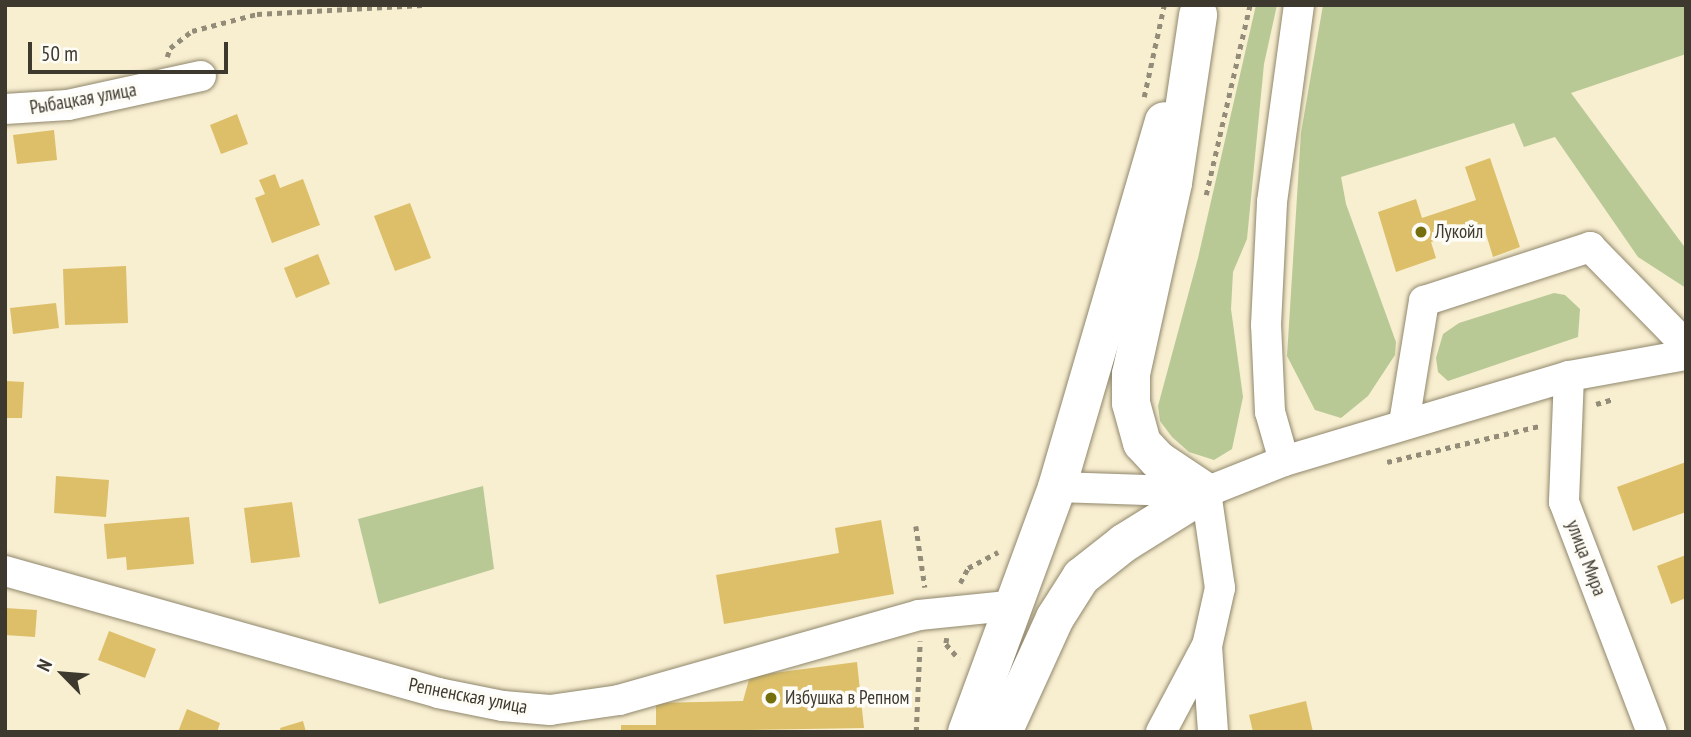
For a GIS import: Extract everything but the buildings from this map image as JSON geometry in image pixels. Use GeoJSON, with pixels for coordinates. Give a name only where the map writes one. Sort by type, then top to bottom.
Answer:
{"type":"FeatureCollection","features":[{"type":"Feature","properties":{"kind":"highway"},"geometry":{"type":"LineString","coordinates":[[967,732],[1017,605],[1057,487],[1147,172],[1199,10]]}},
{"type":"Feature","properties":{"kind":"highway"},"geometry":{"type":"LineString","coordinates":[[1003,732],[1055,618],[1081,577],[1124,543],[1206,492],[1158,460],[1142,443],[1131,404],[1131,374],[1173,183],[1199,10]]}},
{"type":"Feature","properties":{"kind":"street"},"geometry":{"type":"LineString","coordinates":[[1284,461],[1270,412],[1266,325],[1272,202],[1299,5]]}},
{"type":"Feature","properties":{"kind":"street","name":"Рыбацкая улица"},"geometry":{"type":"LineString","coordinates":[[5,109],[68,105],[201,76]]}},
{"type":"Feature","properties":{"kind":"street"},"geometry":{"type":"LineString","coordinates":[[1404,423],[1424,301],[1590,247],[1686,345]]}},
{"type":"Feature","properties":{"kind":"street"},"geometry":{"type":"LineString","coordinates":[[1057,487],[1206,492],[1284,461],[1404,423],[1569,376],[1686,355]]}},
{"type":"Feature","properties":{"kind":"street","name":"улица Мира"},"geometry":{"type":"LineString","coordinates":[[1569,376],[1564,502],[1651,732]]}},
{"type":"Feature","properties":{"kind":"street"},"geometry":{"type":"LineString","coordinates":[[1161,732],[1207,646],[1220,588],[1206,492]]}},
{"type":"Feature","properties":{"kind":"street","name":"Репненская улица"},"geometry":{"type":"LineString","coordinates":[[5,571],[438,692],[503,706],[550,710],[619,700],[919,615],[1017,605]]}},
{"type":"Feature","properties":{"kind":"street"},"geometry":{"type":"LineString","coordinates":[[1207,646],[1213,732]]}},
{"type":"Feature","properties":{"kind":"path"},"geometry":{"type":"LineString","coordinates":[[153,86],[170,48],[192,31],[257,14],[423,5]]}},
{"type":"Feature","properties":{"kind":"path"},"geometry":{"type":"LineString","coordinates":[[1204,205],[1250,5]]}},
{"type":"Feature","properties":{"kind":"path"},"geometry":{"type":"LineString","coordinates":[[1376,465],[1543,426],[1627,395]]}},
{"type":"Feature","properties":{"kind":"path"},"geometry":{"type":"LineString","coordinates":[[916,526],[926,582],[919,615],[916,732]]}},
{"type":"Feature","properties":{"kind":"green space"},"geometry":{"type":"Polygon","coordinates":[[[1256,5],[1277,5],[1264,64],[1247,239],[1233,272],[1231,309],[1243,397],[1232,449],[1214,460],[1189,452],[1172,437],[1160,421],[1158,406],[1198,258],[1256,5]]]}},
{"type":"Feature","properties":{"kind":"green space"},"geometry":{"type":"Polygon","coordinates":[[[1323,5],[1686,5],[1686,54],[1571,93],[1686,249],[1686,288],[1638,257],[1555,137],[1524,147],[1514,123],[1341,177],[1346,204],[1396,342],[1395,355],[1368,396],[1341,418],[1315,410],[1287,356],[1301,133],[1323,5]]]}},
{"type":"Feature","properties":{"kind":"green space"},"geometry":{"type":"Polygon","coordinates":[[[1554,293],[1565,295],[1580,309],[1578,337],[1448,381],[1438,372],[1436,358],[1443,334],[1459,323],[1554,293]]]}},
{"type":"Feature","properties":{"kind":"green space"},"geometry":{"type":"Polygon","coordinates":[[[483,486],[494,569],[379,604],[358,519],[483,486]]]}},
{"type":"Feature","properties":{"kind":"place","name":"Лукойл"},"geometry":{"type":"Point","coordinates":[1421,232]}},
{"type":"Feature","properties":{"kind":"place","name":"Избушка в Репном"},"geometry":{"type":"Point","coordinates":[771,698]}}]}
